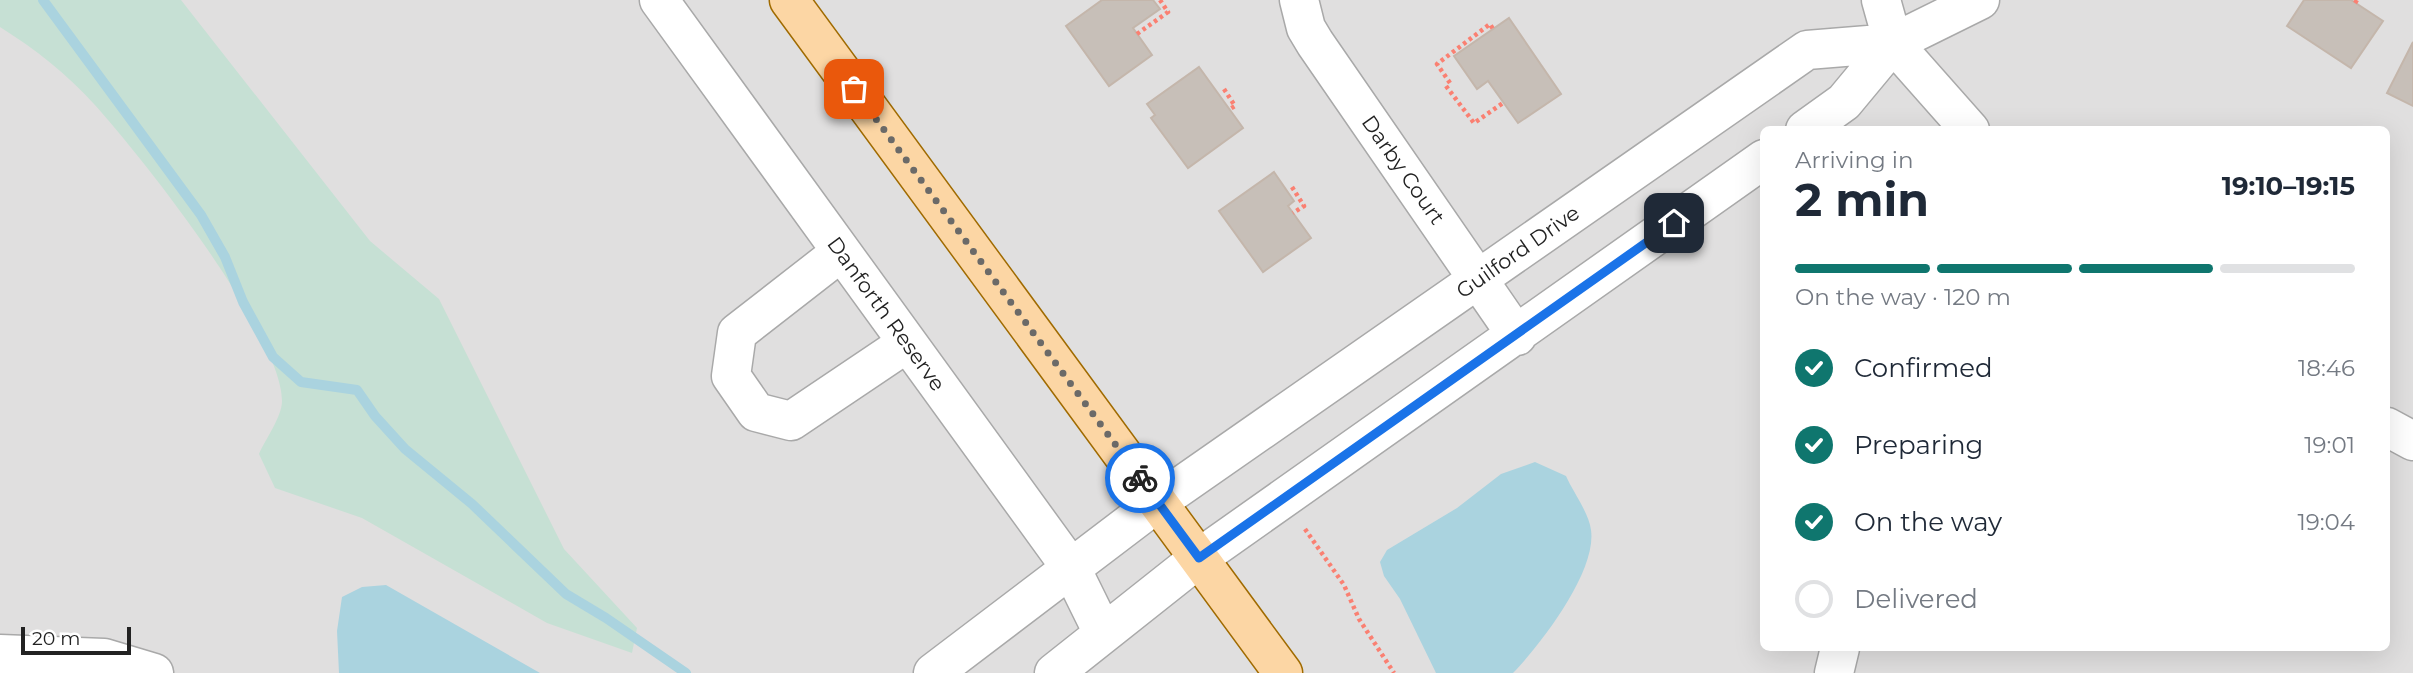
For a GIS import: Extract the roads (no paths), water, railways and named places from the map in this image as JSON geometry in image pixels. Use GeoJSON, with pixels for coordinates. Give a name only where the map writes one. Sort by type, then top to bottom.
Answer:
{"type":"FeatureCollection","features":[{"type":"Feature","properties":{"kind":"main road"},"geometry":{"type":"LineString","coordinates":[[789,0],[1283,673]]}},
{"type":"Feature","properties":{"kind":"street","name":"Danforth Reserve"},"geometry":{"type":"LineString","coordinates":[[659,0],[1071,568],[1103,634]]}},
{"type":"Feature","properties":{"kind":"street","name":"Darby Court"},"geometry":{"type":"LineString","coordinates":[[1299,0],[1306,28],[1315,43],[1517,336]]}},
{"type":"Feature","properties":{"kind":"street"},"geometry":{"type":"LineString","coordinates":[[1881,0],[1892,43],[1966,126]]}},
{"type":"Feature","properties":{"kind":"street","name":"Guilford Drive"},"geometry":{"type":"LineString","coordinates":[[933,673],[1158,502],[1807,50],[1892,43],[1980,0]]}},
{"type":"Feature","properties":{"kind":"street","name":"Guilford Drive"},"geometry":{"type":"LineString","coordinates":[[1811,126],[1844,102],[1892,43]]}},
{"type":"Feature","properties":{"kind":"street"},"geometry":{"type":"LineString","coordinates":[[1054,673],[1199,558],[1760,162]]}},
{"type":"Feature","properties":{"kind":"street"},"geometry":{"type":"LineString","coordinates":[[841,253],[737,333],[731,376],[756,412],[791,421],[907,343]]}},
{"type":"Feature","properties":{"kind":"street"},"geometry":{"type":"LineString","coordinates":[[2390,429],[2413,441]]}},
{"type":"Feature","properties":{"kind":"street"},"geometry":{"type":"LineString","coordinates":[[1834,673],[1839,651]]}},
{"type":"Feature","properties":{"kind":"street"},"geometry":{"type":"LineString","coordinates":[[0,654],[104,658],[154,673]]}},
{"type":"Feature","properties":{"kind":"water"},"geometry":{"type":"Polygon","coordinates":[[[1535,462],[1566,476],[1590,523],[1591,547],[1576,586],[1552,626],[1513,673],[1436,673],[1400,599],[1384,576],[1380,562],[1387,550],[1457,508],[1501,474],[1535,462]]]}},
{"type":"Feature","properties":{"kind":"water"},"geometry":{"type":"Polygon","coordinates":[[[386,585],[540,673],[339,673],[337,631],[342,597],[362,587],[386,585]]]}},
{"type":"Feature","properties":{"kind":"waterway"},"geometry":{"type":"LineString","coordinates":[[43,0],[201,215],[225,257],[243,302],[273,357],[301,382],[357,390],[375,416],[405,449],[472,504],[566,594],[686,673]]}}]}
